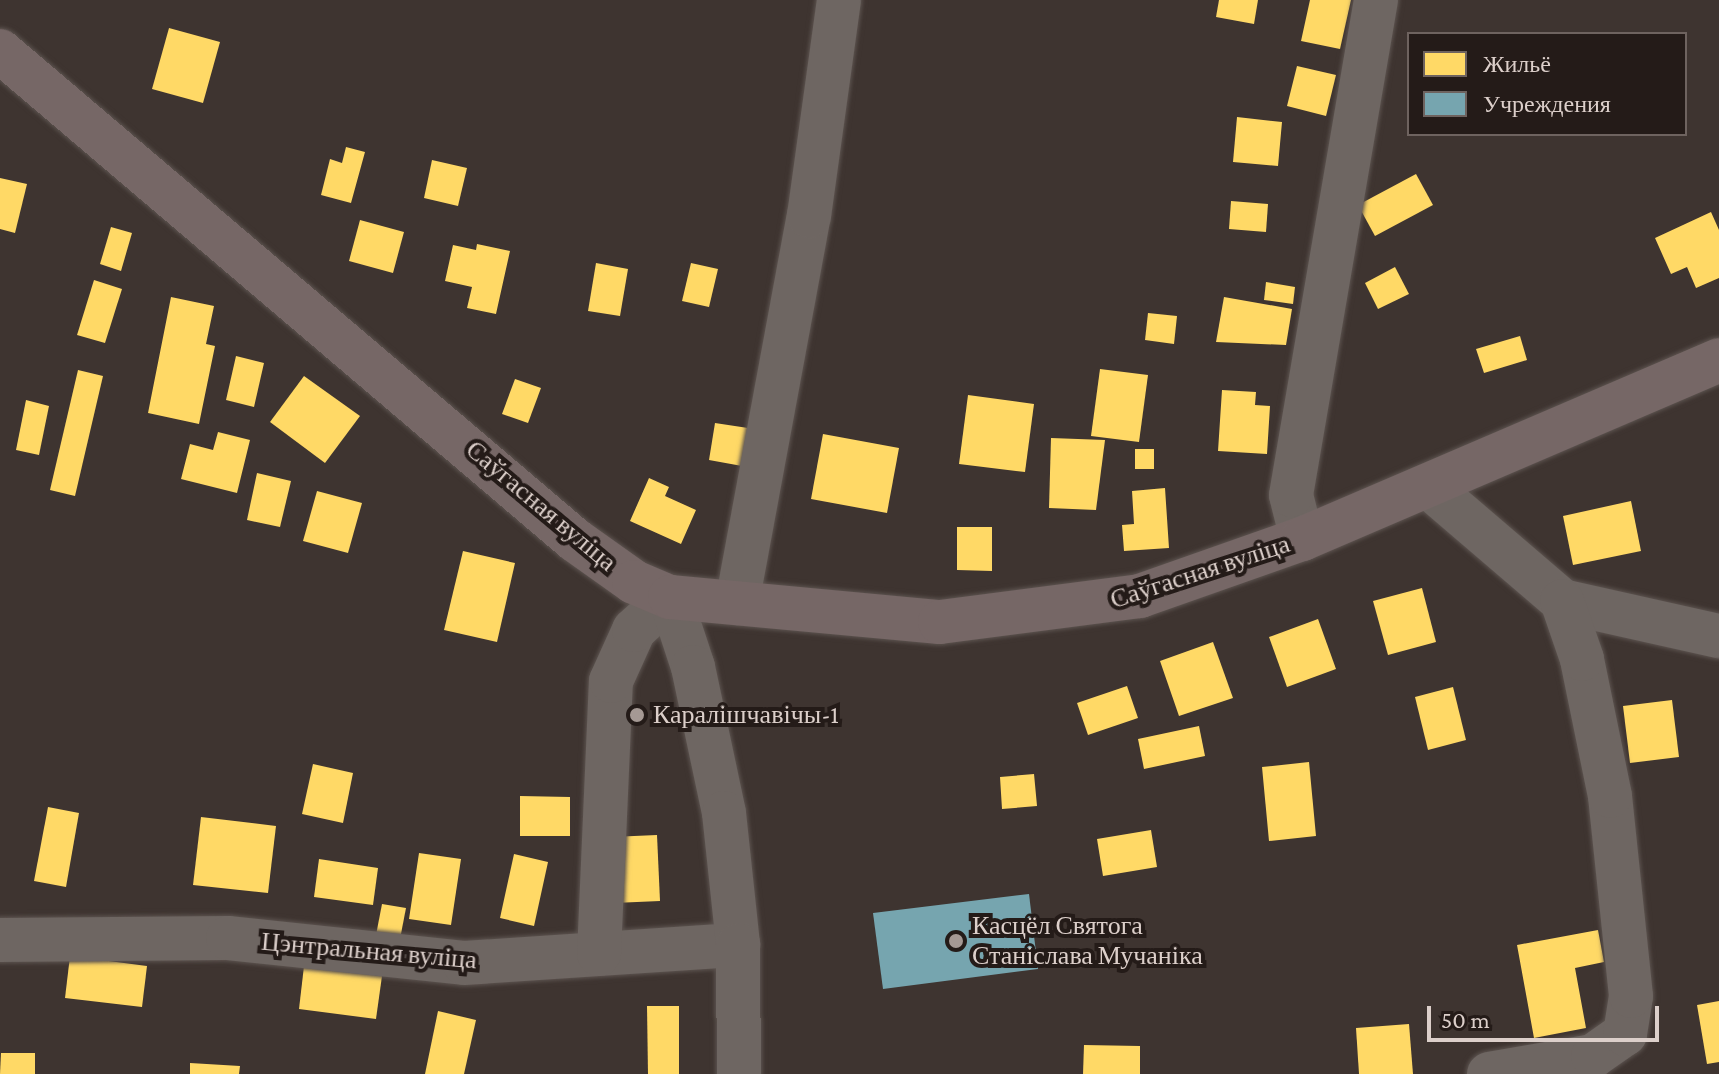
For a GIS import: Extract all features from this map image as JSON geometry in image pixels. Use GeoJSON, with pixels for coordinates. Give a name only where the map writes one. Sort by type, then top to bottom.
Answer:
{"type":"FeatureCollection","features":[{"type":"Feature","properties":{"kind":"main road","name":"Саўгасная вуліца"},"geometry":{"type":"LineString","coordinates":[[0,51],[575,540],[634,582],[670,597],[940,622],[1078,609],[1205,576],[1302,539],[1719,360]]}},
{"type":"Feature","properties":{"kind":"street"},"geometry":{"type":"LineString","coordinates":[[737,603],[809,216],[839,0]]}},
{"type":"Feature","properties":{"kind":"street","name":"Саўгасная вуліца"},"geometry":{"type":"LineString","coordinates":[[1302,539],[1291,495],[1376,0]]}},
{"type":"Feature","properties":{"kind":"street"},"geometry":{"type":"LineString","coordinates":[[1428,486],[1562,601],[1719,636]]}},
{"type":"Feature","properties":{"kind":"street"},"geometry":{"type":"LineString","coordinates":[[599,954],[611,681],[634,630],[670,597],[716,762],[738,945],[739,1074]]}},
{"type":"Feature","properties":{"kind":"street"},"geometry":{"type":"LineString","coordinates":[[1489,1074],[1593,1056],[1625,1034],[1631,996],[1610,796],[1582,659],[1562,601]]}},
{"type":"Feature","properties":{"kind":"street","name":"Цэнтральная вуліца"},"geometry":{"type":"LineString","coordinates":[[0,940],[228,938],[464,963],[738,945]]}},
{"type":"Feature","properties":{"kind":"building: Жильё"},"geometry":{"type":"Polygon","coordinates":[[[1219,0],[1258,0],[1254,24],[1216,17],[1219,0]]]}},
{"type":"Feature","properties":{"kind":"building: Жильё"},"geometry":{"type":"Polygon","coordinates":[[[1310,0],[1351,0],[1340,49],[1301,41],[1310,0]]]}},
{"type":"Feature","properties":{"kind":"building: Жильё"},"geometry":{"type":"Polygon","coordinates":[[[169,28],[220,42],[203,103],[152,89],[169,28]]]}},
{"type":"Feature","properties":{"kind":"building: Жильё"},"geometry":{"type":"Polygon","coordinates":[[[1297,66],[1336,75],[1326,116],[1287,106],[1297,66]]]}},
{"type":"Feature","properties":{"kind":"building: Жильё"},"geometry":{"type":"Polygon","coordinates":[[[1237,117],[1282,122],[1278,166],[1233,162],[1237,117]]]}},
{"type":"Feature","properties":{"kind":"building: Жильё"},"geometry":{"type":"Polygon","coordinates":[[[346,147],[365,152],[351,203],[321,195],[330,159],[342,163],[346,147]]]}},
{"type":"Feature","properties":{"kind":"building: Жильё"},"geometry":{"type":"Polygon","coordinates":[[[432,160],[467,168],[458,206],[424,198],[432,160]]]}},
{"type":"Feature","properties":{"kind":"building: Жильё"},"geometry":{"type":"Polygon","coordinates":[[[1416,174],[1433,205],[1375,236],[1358,205],[1416,174]]]}},
{"type":"Feature","properties":{"kind":"building: Жильё"},"geometry":{"type":"Polygon","coordinates":[[[0,178],[27,184],[15,233],[0,229],[0,178]]]}},
{"type":"Feature","properties":{"kind":"building: Жильё"},"geometry":{"type":"Polygon","coordinates":[[[1231,201],[1268,204],[1266,232],[1229,229],[1231,201]]]}},
{"type":"Feature","properties":{"kind":"building: Жильё"},"geometry":{"type":"Polygon","coordinates":[[[1711,212],[1719,230],[1719,278],[1696,288],[1687,267],[1671,274],[1655,238],[1711,212]]]}},
{"type":"Feature","properties":{"kind":"building: Жильё"},"geometry":{"type":"Polygon","coordinates":[[[360,220],[404,232],[393,273],[349,261],[360,220]]]}},
{"type":"Feature","properties":{"kind":"building: Жильё"},"geometry":{"type":"Polygon","coordinates":[[[111,227],[132,233],[121,271],[100,264],[111,227]]]}},
{"type":"Feature","properties":{"kind":"building: Жильё"},"geometry":{"type":"Polygon","coordinates":[[[477,244],[510,251],[496,314],[467,308],[472,287],[445,281],[453,245],[476,250],[477,244]]]}},
{"type":"Feature","properties":{"kind":"building: Жильё"},"geometry":{"type":"Polygon","coordinates":[[[596,263],[628,269],[620,316],[588,311],[596,263]]]}},
{"type":"Feature","properties":{"kind":"building: Жильё"},"geometry":{"type":"Polygon","coordinates":[[[691,263],[718,269],[709,307],[682,301],[691,263]]]}},
{"type":"Feature","properties":{"kind":"building: Жильё"},"geometry":{"type":"Polygon","coordinates":[[[1395,267],[1409,294],[1378,309],[1365,283],[1395,267]]]}},
{"type":"Feature","properties":{"kind":"building: Жильё"},"geometry":{"type":"Polygon","coordinates":[[[94,280],[122,289],[105,343],[77,335],[94,280]]]}},
{"type":"Feature","properties":{"kind":"building: Жильё"},"geometry":{"type":"Polygon","coordinates":[[[1266,282],[1295,287],[1293,304],[1264,300],[1266,282]]]}},
{"type":"Feature","properties":{"kind":"building: Жильё"},"geometry":{"type":"Polygon","coordinates":[[[171,297],[214,306],[206,344],[215,346],[199,424],[148,413],[171,297]]]}},
{"type":"Feature","properties":{"kind":"building: Жильё"},"geometry":{"type":"Polygon","coordinates":[[[1224,297],[1292,309],[1286,345],[1216,342],[1224,297]]]}},
{"type":"Feature","properties":{"kind":"building: Жильё"},"geometry":{"type":"Polygon","coordinates":[[[1148,313],[1177,316],[1174,344],[1145,340],[1148,313]]]}},
{"type":"Feature","properties":{"kind":"building: Жильё"},"geometry":{"type":"Polygon","coordinates":[[[1520,336],[1527,360],[1484,373],[1476,349],[1520,336]]]}},
{"type":"Feature","properties":{"kind":"building: Жильё"},"geometry":{"type":"Polygon","coordinates":[[[236,356],[264,363],[254,407],[226,400],[236,356]]]}},
{"type":"Feature","properties":{"kind":"building: Жильё"},"geometry":{"type":"Polygon","coordinates":[[[1100,369],[1148,375],[1139,442],[1091,436],[1100,369]]]}},
{"type":"Feature","properties":{"kind":"building: Жильё"},"geometry":{"type":"Polygon","coordinates":[[[78,370],[103,376],[75,496],[50,490],[78,370]]]}},
{"type":"Feature","properties":{"kind":"building: Жильё"},"geometry":{"type":"Polygon","coordinates":[[[304,376],[360,416],[325,463],[270,422],[304,376]]]}},
{"type":"Feature","properties":{"kind":"building: Жильё"},"geometry":{"type":"Polygon","coordinates":[[[515,379],[541,388],[528,423],[502,414],[515,379]]]}},
{"type":"Feature","properties":{"kind":"building: Жильё"},"geometry":{"type":"Polygon","coordinates":[[[1222,390],[1256,392],[1255,405],[1270,406],[1267,454],[1218,451],[1222,390]]]}},
{"type":"Feature","properties":{"kind":"building: Жильё"},"geometry":{"type":"Polygon","coordinates":[[[968,395],[1034,404],[1025,472],[959,464],[968,395]]]}},
{"type":"Feature","properties":{"kind":"building: Жильё"},"geometry":{"type":"Polygon","coordinates":[[[26,400],[49,406],[39,455],[16,450],[26,400]]]}},
{"type":"Feature","properties":{"kind":"building: Жильё"},"geometry":{"type":"Polygon","coordinates":[[[715,423],[748,428],[742,466],[709,460],[715,423]]]}},
{"type":"Feature","properties":{"kind":"building: Жильё"},"geometry":{"type":"Polygon","coordinates":[[[218,432],[250,440],[237,493],[181,479],[190,444],[213,450],[218,432]]]}},
{"type":"Feature","properties":{"kind":"building: Жильё"},"geometry":{"type":"Polygon","coordinates":[[[823,434],[899,448],[887,513],[811,499],[823,434]]]}},
{"type":"Feature","properties":{"kind":"building: Жильё"},"geometry":{"type":"Polygon","coordinates":[[[1051,438],[1105,440],[1096,510],[1049,508],[1051,438]]]}},
{"type":"Feature","properties":{"kind":"building: Жильё"},"geometry":{"type":"Polygon","coordinates":[[[1135,449],[1154,449],[1154,469],[1135,469],[1135,449]]]}},
{"type":"Feature","properties":{"kind":"building: Жильё"},"geometry":{"type":"Polygon","coordinates":[[[257,473],[291,481],[280,527],[247,520],[257,473]]]}},
{"type":"Feature","properties":{"kind":"building: Жильё"},"geometry":{"type":"Polygon","coordinates":[[[649,478],[669,487],[665,496],[696,510],[681,544],[630,521],[649,478]]]}},
{"type":"Feature","properties":{"kind":"building: Жильё"},"geometry":{"type":"Polygon","coordinates":[[[1165,488],[1169,548],[1124,551],[1122,525],[1134,524],[1132,491],[1165,488]]]}},
{"type":"Feature","properties":{"kind":"building: Жильё"},"geometry":{"type":"Polygon","coordinates":[[[317,491],[362,503],[348,553],[303,541],[317,491]]]}},
{"type":"Feature","properties":{"kind":"building: Жильё"},"geometry":{"type":"Polygon","coordinates":[[[1631,501],[1641,551],[1573,565],[1563,516],[1631,501]]]}},
{"type":"Feature","properties":{"kind":"building: Жильё"},"geometry":{"type":"Polygon","coordinates":[[[957,527],[992,527],[992,571],[957,570],[957,527]]]}},
{"type":"Feature","properties":{"kind":"building: Жильё"},"geometry":{"type":"Polygon","coordinates":[[[463,551],[515,563],[497,642],[444,630],[463,551]]]}},
{"type":"Feature","properties":{"kind":"building: Жильё"},"geometry":{"type":"Polygon","coordinates":[[[1422,588],[1436,642],[1388,655],[1373,601],[1422,588]]]}},
{"type":"Feature","properties":{"kind":"building: Жильё"},"geometry":{"type":"Polygon","coordinates":[[[1318,619],[1336,669],[1287,687],[1269,637],[1318,619]]]}},
{"type":"Feature","properties":{"kind":"building: Жильё"},"geometry":{"type":"Polygon","coordinates":[[[1213,642],[1233,698],[1179,716],[1160,661],[1213,642]]]}},
{"type":"Feature","properties":{"kind":"building: Жильё"},"geometry":{"type":"Polygon","coordinates":[[[1127,686],[1138,718],[1088,735],[1077,703],[1127,686]]]}},
{"type":"Feature","properties":{"kind":"building: Жильё"},"geometry":{"type":"Polygon","coordinates":[[[1453,687],[1466,740],[1428,750],[1415,697],[1453,687]]]}},
{"type":"Feature","properties":{"kind":"building: Жильё"},"geometry":{"type":"Polygon","coordinates":[[[1672,700],[1679,757],[1630,763],[1623,706],[1672,700]]]}},
{"type":"Feature","properties":{"kind":"building: Жильё"},"geometry":{"type":"Polygon","coordinates":[[[1199,726],[1205,756],[1144,769],[1138,739],[1199,726]]]}},
{"type":"Feature","properties":{"kind":"building: Жильё"},"geometry":{"type":"Polygon","coordinates":[[[1309,762],[1316,836],[1269,841],[1262,767],[1309,762]]]}},
{"type":"Feature","properties":{"kind":"building: Жильё"},"geometry":{"type":"Polygon","coordinates":[[[313,764],[353,773],[343,823],[302,814],[313,764]]]}},
{"type":"Feature","properties":{"kind":"building: Жильё"},"geometry":{"type":"Polygon","coordinates":[[[1034,774],[1037,806],[1002,809],[1000,777],[1034,774]]]}},
{"type":"Feature","properties":{"kind":"building: Жильё"},"geometry":{"type":"Polygon","coordinates":[[[520,796],[570,797],[570,836],[520,836],[520,796]]]}},
{"type":"Feature","properties":{"kind":"building: Жильё"},"geometry":{"type":"Polygon","coordinates":[[[48,807],[79,813],[66,887],[34,881],[48,807]]]}},
{"type":"Feature","properties":{"kind":"building: Жильё"},"geometry":{"type":"Polygon","coordinates":[[[201,817],[276,826],[268,893],[193,885],[201,817]]]}},
{"type":"Feature","properties":{"kind":"building: Жильё"},"geometry":{"type":"Polygon","coordinates":[[[1151,830],[1157,867],[1103,876],[1097,839],[1151,830]]]}},
{"type":"Feature","properties":{"kind":"building: Жильё"},"geometry":{"type":"Polygon","coordinates":[[[657,835],[660,901],[614,903],[611,837],[657,835]]]}},
{"type":"Feature","properties":{"kind":"building: Жильё"},"geometry":{"type":"Polygon","coordinates":[[[419,853],[461,859],[451,925],[409,919],[419,853]]]}},
{"type":"Feature","properties":{"kind":"building: Жильё"},"geometry":{"type":"Polygon","coordinates":[[[514,854],[548,862],[534,926],[500,918],[514,854]]]}},
{"type":"Feature","properties":{"kind":"building: Жильё"},"geometry":{"type":"Polygon","coordinates":[[[319,859],[378,868],[373,905],[314,897],[319,859]]]}},
{"type":"Feature","properties":{"kind":"building: Жильё"},"geometry":{"type":"Polygon","coordinates":[[[382,904],[406,908],[400,939],[376,935],[382,904]]]}},
{"type":"Feature","properties":{"kind":"building: Жильё"},"geometry":{"type":"Polygon","coordinates":[[[1598,930],[1604,962],[1575,968],[1586,1028],[1534,1038],[1517,945],[1598,930]]]}},
{"type":"Feature","properties":{"kind":"building: Жильё"},"geometry":{"type":"Polygon","coordinates":[[[70,956],[147,966],[142,1007],[65,998],[70,956]]]}},
{"type":"Feature","properties":{"kind":"building: Жильё"},"geometry":{"type":"Polygon","coordinates":[[[304,966],[382,976],[376,1019],[299,1009],[304,966]]]}},
{"type":"Feature","properties":{"kind":"building: Жильё"},"geometry":{"type":"Polygon","coordinates":[[[1719,1001],[1719,1062],[1707,1064],[1697,1005],[1719,1001]]]}},
{"type":"Feature","properties":{"kind":"building: Жильё"},"geometry":{"type":"Polygon","coordinates":[[[647,1006],[679,1006],[679,1074],[648,1074],[647,1006]]]}},
{"type":"Feature","properties":{"kind":"building: Жильё"},"geometry":{"type":"Polygon","coordinates":[[[438,1011],[476,1020],[464,1074],[425,1074],[438,1011]]]}},
{"type":"Feature","properties":{"kind":"building: Жильё"},"geometry":{"type":"Polygon","coordinates":[[[1409,1024],[1413,1074],[1359,1074],[1356,1028],[1409,1024]]]}},
{"type":"Feature","properties":{"kind":"building: Жильё"},"geometry":{"type":"Polygon","coordinates":[[[1084,1045],[1140,1046],[1140,1074],[1083,1074],[1084,1045]]]}},
{"type":"Feature","properties":{"kind":"building: Жильё"},"geometry":{"type":"Polygon","coordinates":[[[1,1053],[35,1053],[35,1074],[0,1074],[1,1053]]]}},
{"type":"Feature","properties":{"kind":"building: Жильё"},"geometry":{"type":"Polygon","coordinates":[[[190,1063],[240,1066],[239,1074],[190,1074],[190,1063]]]}},
{"type":"Feature","properties":{"kind":"building: Учреждения","name":"Касцёл Святога Станіслава Мучаніка"},"geometry":{"type":"Polygon","coordinates":[[[1029,894],[1038,969],[883,989],[873,913],[1029,894]]]}},
{"type":"Feature","properties":{"kind":"place","name":"Каралішчавічы-1"},"geometry":{"type":"Point","coordinates":[637,715]}},
{"type":"Feature","properties":{"kind":"place","name":"Касцёл Святога Станіслава Мучаніка"},"geometry":{"type":"Point","coordinates":[956,941]}}]}
